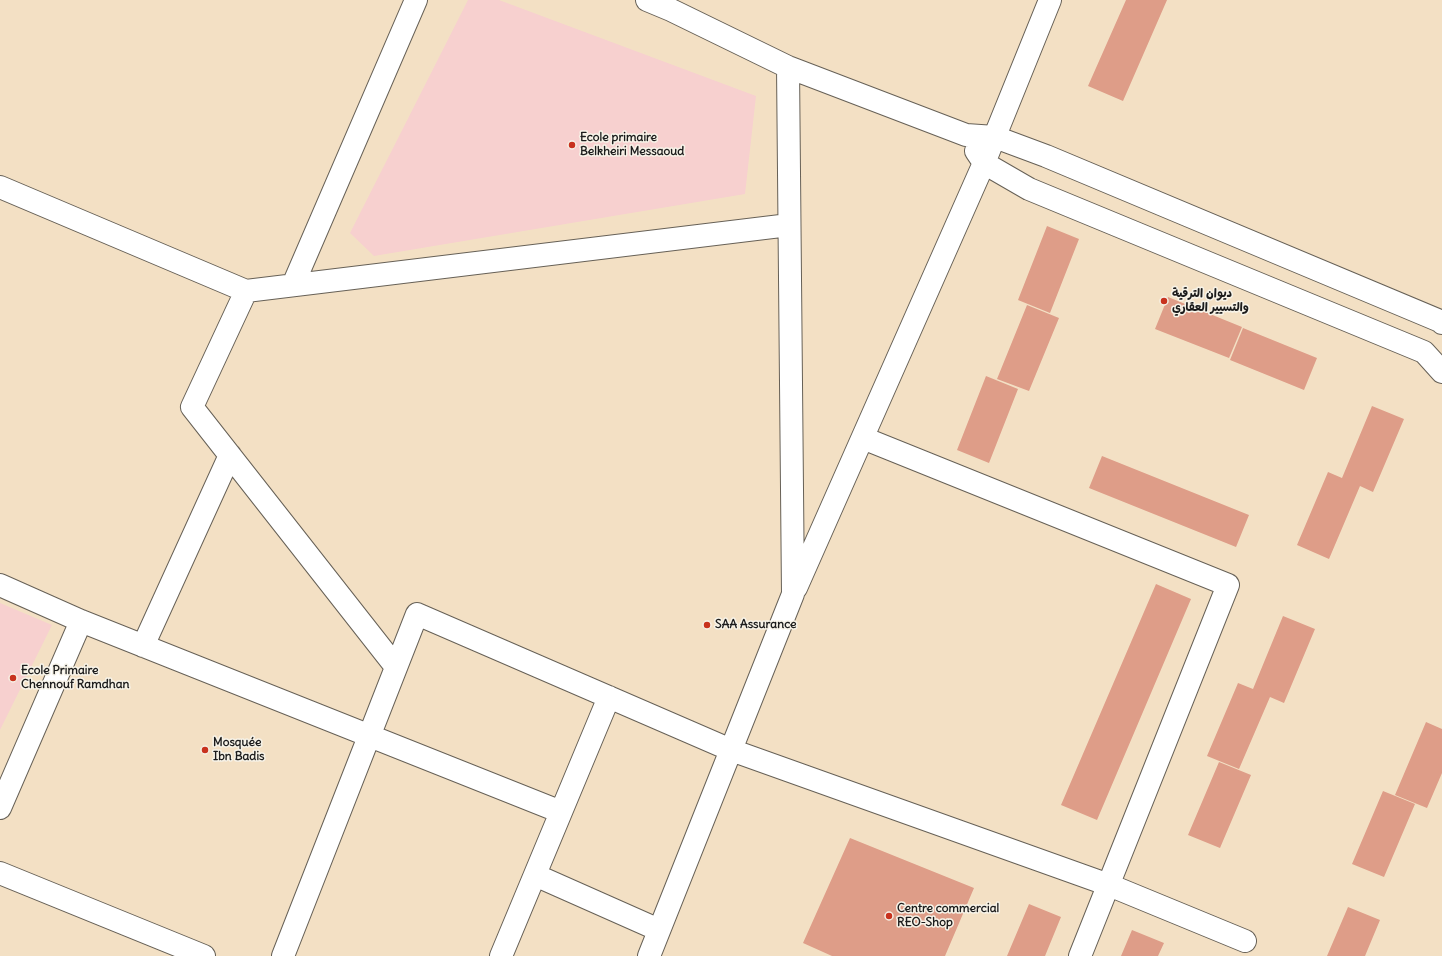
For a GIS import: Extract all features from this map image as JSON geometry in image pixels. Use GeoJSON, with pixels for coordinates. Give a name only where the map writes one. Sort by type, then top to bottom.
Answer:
{"type":"FeatureCollection","features":[{"type":"Feature","properties":{"kind":"street"},"geometry":{"type":"LineString","coordinates":[[293,285],[416,0]]}},
{"type":"Feature","properties":{"kind":"street"},"geometry":{"type":"LineString","coordinates":[[647,0],[673,5],[788,67],[966,134],[995,137],[1054,159],[1442,323]]}},
{"type":"Feature","properties":{"kind":"street"},"geometry":{"type":"LineString","coordinates":[[649,956],[794,594],[984,163],[1050,0]]}},
{"type":"Feature","properties":{"kind":"street"},"geometry":{"type":"LineString","coordinates":[[788,67],[794,594]]}},
{"type":"Feature","properties":{"kind":"street"},"geometry":{"type":"LineString","coordinates":[[966,134],[984,163],[1029,189],[1424,352],[1442,372]]}},
{"type":"Feature","properties":{"kind":"street"},"geometry":{"type":"LineString","coordinates":[[0,187],[246,291],[789,225]]}},
{"type":"Feature","properties":{"kind":"street"},"geometry":{"type":"LineString","coordinates":[[246,291],[192,406],[396,667]]}},
{"type":"Feature","properties":{"kind":"street"},"geometry":{"type":"LineString","coordinates":[[863,438],[1228,585],[1080,956]]}},
{"type":"Feature","properties":{"kind":"street"},"geometry":{"type":"LineString","coordinates":[[143,646],[230,455]]}},
{"type":"Feature","properties":{"kind":"street"},"geometry":{"type":"LineString","coordinates":[[0,585],[81,621],[561,812]]}},
{"type":"Feature","properties":{"kind":"street"},"geometry":{"type":"LineString","coordinates":[[283,956],[417,614],[731,750],[1108,885],[1245,941]]}},
{"type":"Feature","properties":{"kind":"street"},"geometry":{"type":"LineString","coordinates":[[0,808],[81,621]]}},
{"type":"Feature","properties":{"kind":"street"},"geometry":{"type":"LineString","coordinates":[[500,956],[610,697]]}},
{"type":"Feature","properties":{"kind":"street"},"geometry":{"type":"LineString","coordinates":[[0,873],[204,956]]}},
{"type":"Feature","properties":{"kind":"street"},"geometry":{"type":"LineString","coordinates":[[534,875],[659,930]]}},
{"type":"Feature","properties":{"kind":"shaded area","name":"Ecole primaire Belkheiri Messaoud"},"geometry":{"type":"Polygon","coordinates":[[[468,0],[499,0],[756,96],[745,194],[374,256],[350,233],[468,0]]]}},
{"type":"Feature","properties":{"kind":"shaded area","name":"Ecole Primaire Chennouf Ramdhan"},"geometry":{"type":"Polygon","coordinates":[[[0,603],[52,625],[0,730],[0,603]]]}},
{"type":"Feature","properties":{"kind":"building"},"geometry":{"type":"Polygon","coordinates":[[[1126,0],[1167,0],[1123,101],[1088,86],[1126,0]]]}},
{"type":"Feature","properties":{"kind":"building"},"geometry":{"type":"Polygon","coordinates":[[[1047,226],[1079,239],[1050,313],[1018,300],[1047,226]]]}},
{"type":"Feature","properties":{"kind":"building"},"geometry":{"type":"Polygon","coordinates":[[[1168,297],[1242,327],[1229,358],[1155,329],[1168,297]]]}},
{"type":"Feature","properties":{"kind":"building"},"geometry":{"type":"Polygon","coordinates":[[[1027,305],[1059,318],[1029,391],[997,379],[1027,305]]]}},
{"type":"Feature","properties":{"kind":"building"},"geometry":{"type":"Polygon","coordinates":[[[1243,328],[1317,358],[1304,390],[1230,360],[1243,328]]]}},
{"type":"Feature","properties":{"kind":"building"},"geometry":{"type":"Polygon","coordinates":[[[986,376],[1018,389],[989,463],[957,450],[986,376]]]}},
{"type":"Feature","properties":{"kind":"building"},"geometry":{"type":"Polygon","coordinates":[[[1372,406],[1404,419],[1373,492],[1360,486],[1329,559],[1297,545],[1328,472],[1342,478],[1372,406]]]}},
{"type":"Feature","properties":{"kind":"building"},"geometry":{"type":"Polygon","coordinates":[[[1102,456],[1249,515],[1236,547],[1089,488],[1102,456]]]}},
{"type":"Feature","properties":{"kind":"building"},"geometry":{"type":"Polygon","coordinates":[[[1156,584],[1191,599],[1097,820],[1061,805],[1156,584]]]}},
{"type":"Feature","properties":{"kind":"building"},"geometry":{"type":"Polygon","coordinates":[[[1283,616],[1315,629],[1284,703],[1270,697],[1239,769],[1207,756],[1238,683],[1253,689],[1283,616]]]}},
{"type":"Feature","properties":{"kind":"building"},"geometry":{"type":"Polygon","coordinates":[[[1426,722],[1442,729],[1442,773],[1427,808],[1395,795],[1426,722]]]}},
{"type":"Feature","properties":{"kind":"building"},"geometry":{"type":"Polygon","coordinates":[[[1219,762],[1251,775],[1220,848],[1188,835],[1219,762]]]}},
{"type":"Feature","properties":{"kind":"building"},"geometry":{"type":"Polygon","coordinates":[[[1383,791],[1415,804],[1384,877],[1352,864],[1383,791]]]}},
{"type":"Feature","properties":{"kind":"building","name":"Centre commercial REO-Shop"},"geometry":{"type":"Polygon","coordinates":[[[850,838],[974,888],[945,956],[832,956],[803,943],[850,838]]]}},
{"type":"Feature","properties":{"kind":"building"},"geometry":{"type":"Polygon","coordinates":[[[1029,904],[1061,917],[1045,956],[1007,956],[1029,904]]]}},
{"type":"Feature","properties":{"kind":"building"},"geometry":{"type":"Polygon","coordinates":[[[1348,907],[1380,920],[1365,956],[1327,956],[1348,907]]]}},
{"type":"Feature","properties":{"kind":"building"},"geometry":{"type":"Polygon","coordinates":[[[1132,930],[1164,943],[1158,956],[1121,956],[1132,930]]]}},
{"type":"Feature","properties":{"kind":"place","name":"Ecole primaire Belkheiri Messaoud"},"geometry":{"type":"Point","coordinates":[572,145]}},
{"type":"Feature","properties":{"kind":"place","name":"ديوان الترقية والتسيير العقاري"},"geometry":{"type":"Point","coordinates":[1164,301]}},
{"type":"Feature","properties":{"kind":"place","name":"SAA Assurance"},"geometry":{"type":"Point","coordinates":[707,625]}},
{"type":"Feature","properties":{"kind":"place","name":"Ecole Primaire Chennouf Ramdhan"},"geometry":{"type":"Point","coordinates":[13,678]}},
{"type":"Feature","properties":{"kind":"place","name":"Mosquée Ibn Badis"},"geometry":{"type":"Point","coordinates":[205,750]}},
{"type":"Feature","properties":{"kind":"place","name":"Centre commercial REO-Shop"},"geometry":{"type":"Point","coordinates":[889,916]}}]}
